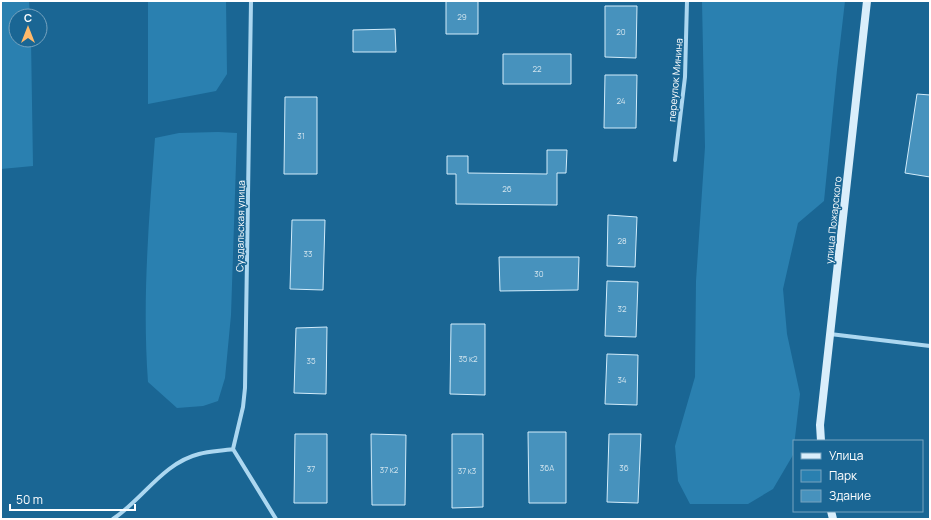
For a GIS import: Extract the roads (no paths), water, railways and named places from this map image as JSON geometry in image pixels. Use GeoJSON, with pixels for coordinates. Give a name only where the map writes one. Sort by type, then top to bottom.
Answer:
{"type":"FeatureCollection","features":[{"type":"Feature","properties":{"kind":"street","name":"Суздальская улица"},"geometry":{"type":"LineString","coordinates":[[233,450],[243,407],[245,388],[251,1]]}},
{"type":"Feature","properties":{"kind":"street","name":"переулок Минина"},"geometry":{"type":"LineString","coordinates":[[674,160],[686,77],[687,1]]}},
{"type":"Feature","properties":{"kind":"street","name":"улица Пожарского"},"geometry":{"type":"LineString","coordinates":[[821,440],[820,425],[867,1]]}},
{"type":"Feature","properties":{"kind":"street"},"geometry":{"type":"LineString","coordinates":[[830,334],[930,346]]}},
{"type":"Feature","properties":{"kind":"street"},"geometry":{"type":"LineString","coordinates":[[113,519],[168,469],[183,460],[199,454],[233,450],[276,519]]}}]}
